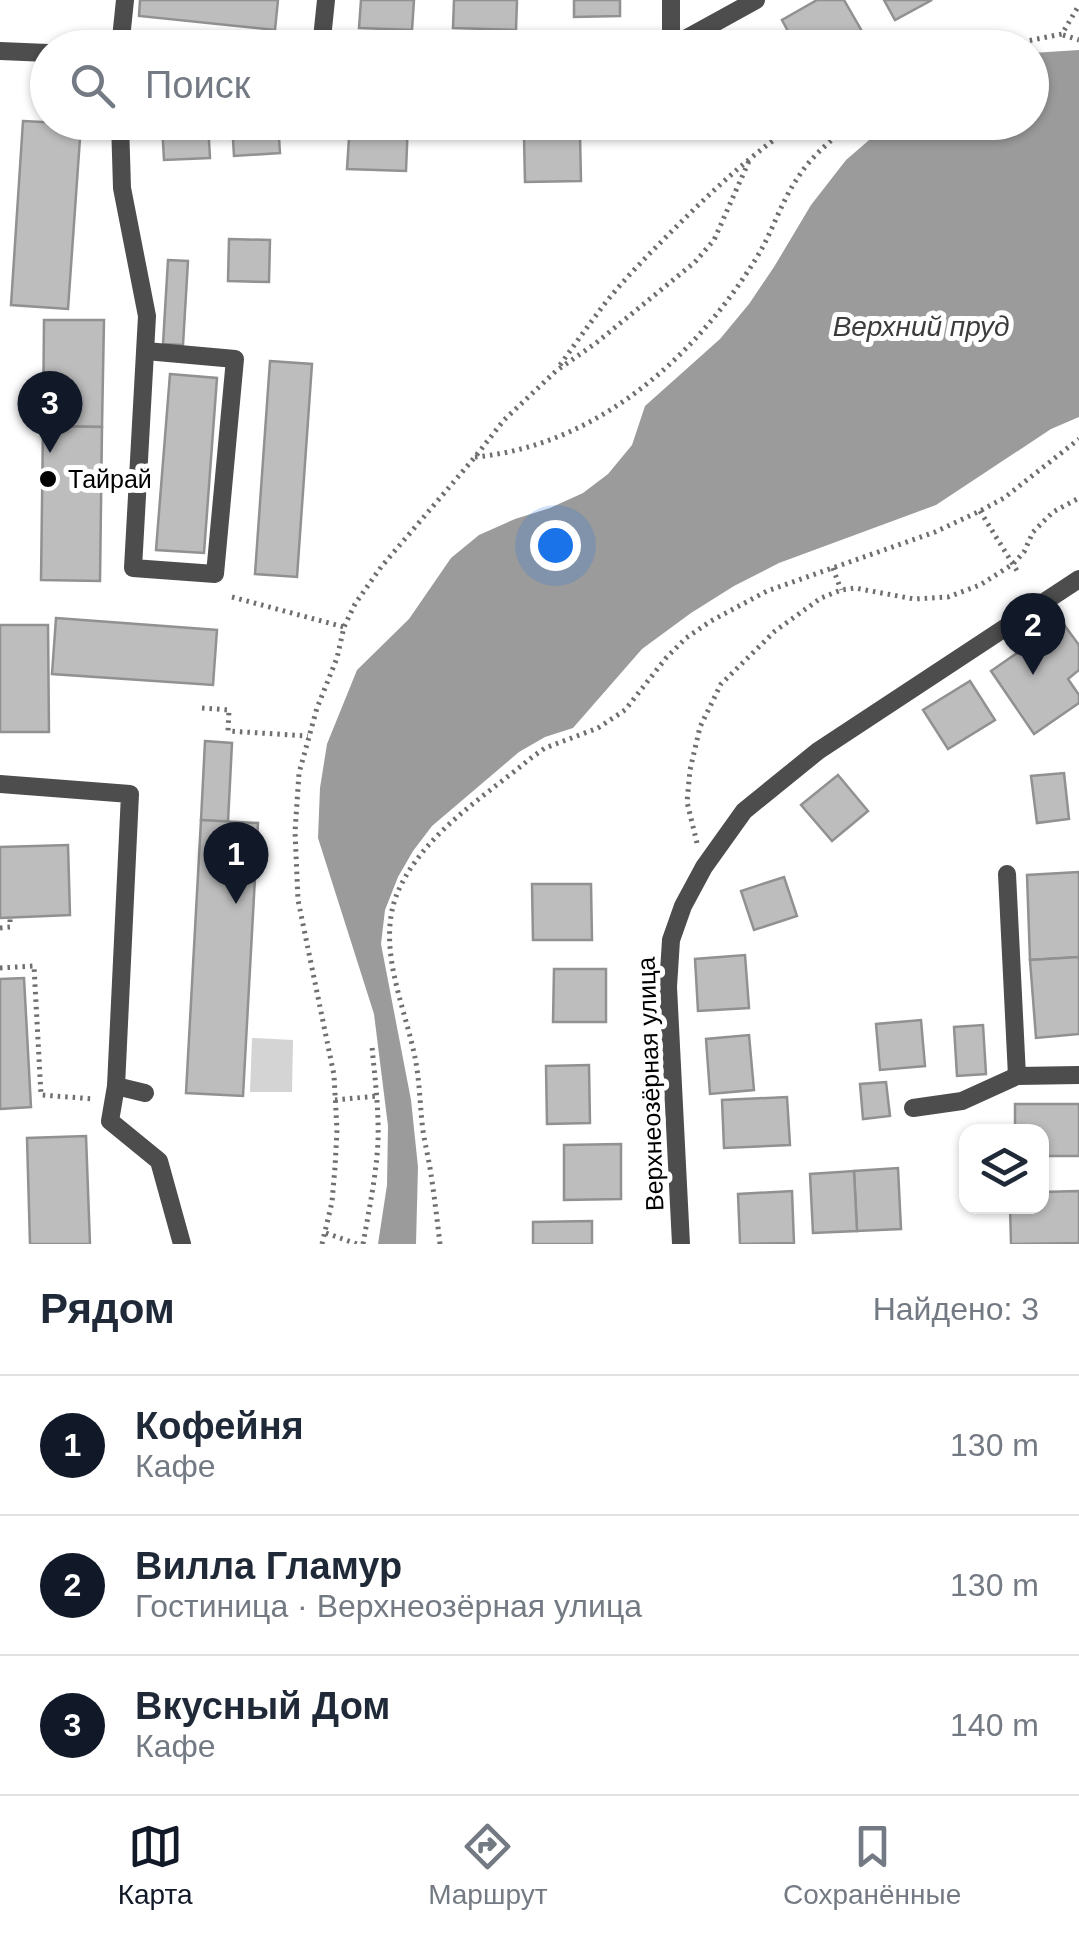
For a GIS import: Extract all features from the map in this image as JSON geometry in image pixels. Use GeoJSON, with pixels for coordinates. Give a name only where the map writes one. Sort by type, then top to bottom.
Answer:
{"type":"FeatureCollection","features":[{"type":"Feature","properties":{"kind":"street"},"geometry":{"type":"LineString","coordinates":[[122,30],[125,0]]}},
{"type":"Feature","properties":{"kind":"street"},"geometry":{"type":"LineString","coordinates":[[323,30],[326,0]]}},
{"type":"Feature","properties":{"kind":"street"},"geometry":{"type":"LineString","coordinates":[[670,30],[671,0]]}},
{"type":"Feature","properties":{"kind":"street"},"geometry":{"type":"LineString","coordinates":[[701,30],[756,0]]}},
{"type":"Feature","properties":{"kind":"street"},"geometry":{"type":"LineString","coordinates":[[0,51],[30,52]]}},
{"type":"Feature","properties":{"kind":"street"},"geometry":{"type":"LineString","coordinates":[[121,140],[122,188],[147,316],[133,568],[215,574],[235,359],[146,351]]}},
{"type":"Feature","properties":{"kind":"street","name":"Верхнеозёрная улица"},"geometry":{"type":"LineString","coordinates":[[681,1244],[668,987],[671,940],[683,906],[704,867],[744,811],[818,751],[1076,587]]}},
{"type":"Feature","properties":{"kind":"street"},"geometry":{"type":"LineString","coordinates":[[0,784],[130,794],[115,1093],[110,1121],[160,1161],[182,1244]]}},
{"type":"Feature","properties":{"kind":"street"},"geometry":{"type":"LineString","coordinates":[[1007,874],[1017,1076]]}},
{"type":"Feature","properties":{"kind":"street"},"geometry":{"type":"LineString","coordinates":[[913,1108],[962,1101],[1017,1076],[1079,1075]]}},
{"type":"Feature","properties":{"kind":"street"},"geometry":{"type":"LineString","coordinates":[[115,1093],[145,1093]]}},
{"type":"Feature","properties":{"kind":"path"},"geometry":{"type":"LineString","coordinates":[[1062,34],[1079,5]]}},
{"type":"Feature","properties":{"kind":"path"},"geometry":{"type":"LineString","coordinates":[[1049,37],[1062,34],[1079,40]]}},
{"type":"Feature","properties":{"kind":"path"},"geometry":{"type":"LineString","coordinates":[[556,371],[644,259],[700,204],[776,140]]}},
{"type":"Feature","properties":{"kind":"path"},"geometry":{"type":"LineString","coordinates":[[475,457],[522,449],[592,421],[668,367],[711,321],[756,259],[800,173],[834,140]]}},
{"type":"Feature","properties":{"kind":"path"},"geometry":{"type":"LineString","coordinates":[[322,1244],[336,1167],[335,1100],[330,1051],[298,900],[296,812],[299,773],[308,736],[344,627],[354,604],[381,567],[504,420],[556,371],[695,262],[714,240],[749,161]]}},
{"type":"Feature","properties":{"kind":"path"},"geometry":{"type":"LineString","coordinates":[[440,1244],[415,1058],[392,962],[391,910],[401,884],[422,853],[530,758],[598,728],[624,710],[686,638],[767,591],[935,532],[980,511],[1004,498],[1079,439]]}},
{"type":"Feature","properties":{"kind":"path"},"geometry":{"type":"LineString","coordinates":[[704,867],[687,802],[700,727],[721,684],[775,631],[821,598],[841,590],[855,588],[914,599],[948,597],[980,586],[1024,552],[1034,532],[1053,512],[1079,498]]}},
{"type":"Feature","properties":{"kind":"path"},"geometry":{"type":"LineString","coordinates":[[980,511],[1019,574]]}},
{"type":"Feature","properties":{"kind":"path"},"geometry":{"type":"LineString","coordinates":[[833,568],[841,590]]}},
{"type":"Feature","properties":{"kind":"path"},"geometry":{"type":"LineString","coordinates":[[232,597],[344,627]]}},
{"type":"Feature","properties":{"kind":"path"},"geometry":{"type":"LineString","coordinates":[[202,708],[229,710],[228,731],[308,736]]}},
{"type":"Feature","properties":{"kind":"path"},"geometry":{"type":"LineString","coordinates":[[0,928],[10,927],[10,917]]}},
{"type":"Feature","properties":{"kind":"path"},"geometry":{"type":"LineString","coordinates":[[0,968],[34,966],[41,1095],[115,1093]]}},
{"type":"Feature","properties":{"kind":"path"},"geometry":{"type":"LineString","coordinates":[[326,1233],[360,1244],[373,1191],[378,1142],[372,1047]]}},
{"type":"Feature","properties":{"kind":"path"},"geometry":{"type":"LineString","coordinates":[[335,1100],[377,1096]]}},
{"type":"Feature","properties":{"kind":"shaded area"},"geometry":{"type":"Polygon","coordinates":[[[252,1038],[293,1040],[292,1092],[250,1092],[252,1038]]]}},
{"type":"Feature","properties":{"kind":"water","name":"Верхний пруд"},"geometry":{"type":"Polygon","coordinates":[[[1079,50],[1079,417],[1051,429],[936,505],[779,563],[691,613],[642,649],[573,728],[545,737],[519,752],[432,826],[398,877],[385,910],[381,944],[411,1100],[418,1167],[416,1244],[378,1244],[387,1185],[388,1126],[374,1014],[318,838],[327,744],[357,670],[409,619],[451,558],[479,535],[583,493],[608,474],[632,445],[645,406],[720,339],[749,304],[811,205],[846,160],[869,140],[1049,140],[1049,52],[1079,50]]]}},
{"type":"Feature","properties":{"kind":"building"},"geometry":{"type":"Polygon","coordinates":[[[140,0],[278,0],[275,30],[139,16],[140,0]]]}},
{"type":"Feature","properties":{"kind":"building"},"geometry":{"type":"Polygon","coordinates":[[[361,0],[414,0],[412,30],[359,28],[361,0]]]}},
{"type":"Feature","properties":{"kind":"building"},"geometry":{"type":"Polygon","coordinates":[[[454,0],[517,0],[516,30],[453,28],[454,0]]]}},
{"type":"Feature","properties":{"kind":"building"},"geometry":{"type":"Polygon","coordinates":[[[574,0],[620,0],[620,16],[574,17],[574,0]]]}},
{"type":"Feature","properties":{"kind":"building"},"geometry":{"type":"Polygon","coordinates":[[[817,0],[844,0],[861,30],[787,30],[782,20],[817,0]]]}},
{"type":"Feature","properties":{"kind":"building"},"geometry":{"type":"Polygon","coordinates":[[[884,0],[932,0],[895,20],[884,0]]]}},
{"type":"Feature","properties":{"kind":"building"},"geometry":{"type":"Polygon","coordinates":[[[23,121],[30,121],[30,140],[80,140],[68,309],[11,305],[23,121]]]}},
{"type":"Feature","properties":{"kind":"building"},"geometry":{"type":"Polygon","coordinates":[[[163,140],[209,140],[210,158],[164,160],[163,140]]]}},
{"type":"Feature","properties":{"kind":"building"},"geometry":{"type":"Polygon","coordinates":[[[233,140],[279,140],[280,153],[234,156],[233,140]]]}},
{"type":"Feature","properties":{"kind":"building"},"geometry":{"type":"Polygon","coordinates":[[[349,140],[407,140],[406,171],[347,169],[349,140]]]}},
{"type":"Feature","properties":{"kind":"building"},"geometry":{"type":"Polygon","coordinates":[[[524,140],[580,140],[581,181],[525,182],[524,140]]]}},
{"type":"Feature","properties":{"kind":"building"},"geometry":{"type":"Polygon","coordinates":[[[229,239],[270,240],[269,282],[228,281],[229,239]]]}},
{"type":"Feature","properties":{"kind":"building"},"geometry":{"type":"Polygon","coordinates":[[[168,260],[188,261],[183,345],[163,344],[168,260]]]}},
{"type":"Feature","properties":{"kind":"building"},"geometry":{"type":"Polygon","coordinates":[[[44,320],[104,320],[102,427],[43,426],[44,320]]]}},
{"type":"Feature","properties":{"kind":"building"},"geometry":{"type":"Polygon","coordinates":[[[270,361],[312,364],[297,577],[255,574],[270,361]]]}},
{"type":"Feature","properties":{"kind":"building"},"geometry":{"type":"Polygon","coordinates":[[[170,374],[217,378],[204,553],[156,550],[170,374]]]}},
{"type":"Feature","properties":{"kind":"building"},"geometry":{"type":"Polygon","coordinates":[[[43,426],[102,427],[100,581],[41,580],[43,426]]]}},
{"type":"Feature","properties":{"kind":"building"},"geometry":{"type":"Polygon","coordinates":[[[56,618],[217,630],[213,685],[52,674],[56,618]]]}},
{"type":"Feature","properties":{"kind":"building"},"geometry":{"type":"Polygon","coordinates":[[[1062,622],[1079,645],[1079,670],[1068,679],[1079,695],[1079,703],[1034,734],[991,671],[1062,622]]]}},
{"type":"Feature","properties":{"kind":"building"},"geometry":{"type":"Polygon","coordinates":[[[0,625],[48,625],[49,732],[0,732],[0,625]]]}},
{"type":"Feature","properties":{"kind":"building"},"geometry":{"type":"Polygon","coordinates":[[[970,681],[995,720],[948,749],[923,710],[970,681]]]}},
{"type":"Feature","properties":{"kind":"building"},"geometry":{"type":"Polygon","coordinates":[[[205,741],[232,743],[228,822],[201,820],[205,741]]]}},
{"type":"Feature","properties":{"kind":"building"},"geometry":{"type":"Polygon","coordinates":[[[1064,773],[1069,819],[1037,823],[1031,776],[1064,773]]]}},
{"type":"Feature","properties":{"kind":"building"},"geometry":{"type":"Polygon","coordinates":[[[838,775],[868,811],[832,841],[801,805],[838,775]]]}},
{"type":"Feature","properties":{"kind":"building"},"geometry":{"type":"Polygon","coordinates":[[[201,820],[258,823],[243,1096],[186,1093],[201,820]]]}},
{"type":"Feature","properties":{"kind":"building"},"geometry":{"type":"Polygon","coordinates":[[[68,845],[70,915],[0,918],[0,847],[68,845]]]}},
{"type":"Feature","properties":{"kind":"building"},"geometry":{"type":"Polygon","coordinates":[[[1079,872],[1079,957],[1030,960],[1027,875],[1079,872]]]}},
{"type":"Feature","properties":{"kind":"building"},"geometry":{"type":"Polygon","coordinates":[[[784,877],[797,916],[754,930],[741,891],[784,877]]]}},
{"type":"Feature","properties":{"kind":"building"},"geometry":{"type":"Polygon","coordinates":[[[532,884],[591,884],[592,940],[533,940],[532,884]]]}},
{"type":"Feature","properties":{"kind":"building"},"geometry":{"type":"Polygon","coordinates":[[[745,955],[749,1008],[698,1011],[695,959],[745,955]]]}},
{"type":"Feature","properties":{"kind":"building"},"geometry":{"type":"Polygon","coordinates":[[[1079,957],[1079,1034],[1036,1038],[1030,960],[1079,957]]]}},
{"type":"Feature","properties":{"kind":"building"},"geometry":{"type":"Polygon","coordinates":[[[554,969],[606,969],[606,1022],[553,1022],[554,969]]]}},
{"type":"Feature","properties":{"kind":"building"},"geometry":{"type":"Polygon","coordinates":[[[24,978],[31,1107],[0,1109],[0,979],[24,978]]]}},
{"type":"Feature","properties":{"kind":"building"},"geometry":{"type":"Polygon","coordinates":[[[921,1020],[925,1066],[880,1070],[876,1024],[921,1020]]]}},
{"type":"Feature","properties":{"kind":"building"},"geometry":{"type":"Polygon","coordinates":[[[983,1025],[986,1074],[957,1076],[954,1027],[983,1025]]]}},
{"type":"Feature","properties":{"kind":"building"},"geometry":{"type":"Polygon","coordinates":[[[749,1035],[754,1090],[710,1094],[706,1039],[749,1035]]]}},
{"type":"Feature","properties":{"kind":"building"},"geometry":{"type":"Polygon","coordinates":[[[589,1065],[590,1123],[547,1124],[546,1066],[589,1065]]]}},
{"type":"Feature","properties":{"kind":"building"},"geometry":{"type":"Polygon","coordinates":[[[886,1082],[890,1116],[863,1119],[860,1084],[886,1082]]]}},
{"type":"Feature","properties":{"kind":"building"},"geometry":{"type":"Polygon","coordinates":[[[787,1097],[790,1145],[724,1148],[722,1100],[787,1097]]]}},
{"type":"Feature","properties":{"kind":"building"},"geometry":{"type":"Polygon","coordinates":[[[1015,1104],[1079,1104],[1079,1156],[1049,1156],[1049,1124],[1015,1124],[1015,1104]]]}},
{"type":"Feature","properties":{"kind":"building"},"geometry":{"type":"Polygon","coordinates":[[[86,1136],[90,1244],[30,1244],[27,1138],[86,1136]]]}},
{"type":"Feature","properties":{"kind":"building"},"geometry":{"type":"Polygon","coordinates":[[[621,1144],[621,1199],[564,1200],[564,1145],[621,1144]]]}},
{"type":"Feature","properties":{"kind":"building"},"geometry":{"type":"Polygon","coordinates":[[[898,1168],[901,1229],[857,1231],[854,1171],[898,1168]]]}},
{"type":"Feature","properties":{"kind":"building"},"geometry":{"type":"Polygon","coordinates":[[[854,1171],[857,1231],[813,1233],[810,1174],[854,1171]]]}},
{"type":"Feature","properties":{"kind":"building"},"geometry":{"type":"Polygon","coordinates":[[[792,1191],[794,1243],[740,1244],[738,1194],[792,1191]]]}},
{"type":"Feature","properties":{"kind":"building"},"geometry":{"type":"Polygon","coordinates":[[[1079,1191],[1079,1243],[1011,1244],[1010,1214],[1049,1214],[1049,1192],[1079,1191]]]}},
{"type":"Feature","properties":{"kind":"building"},"geometry":{"type":"Polygon","coordinates":[[[592,1221],[592,1244],[533,1244],[533,1222],[592,1221]]]}},
{"type":"Feature","properties":{"kind":"place","name":"Вкусный Дом"},"geometry":{"type":"Point","coordinates":[50,453]}},
{"type":"Feature","properties":{"kind":"place","name":"Тайрай"},"geometry":{"type":"Point","coordinates":[48,479]}},
{"type":"Feature","properties":{"kind":"place","name":"Вилла Гламур"},"geometry":{"type":"Point","coordinates":[1033,675]}},
{"type":"Feature","properties":{"kind":"place","name":"Кофейня"},"geometry":{"type":"Point","coordinates":[236,904]}}]}
